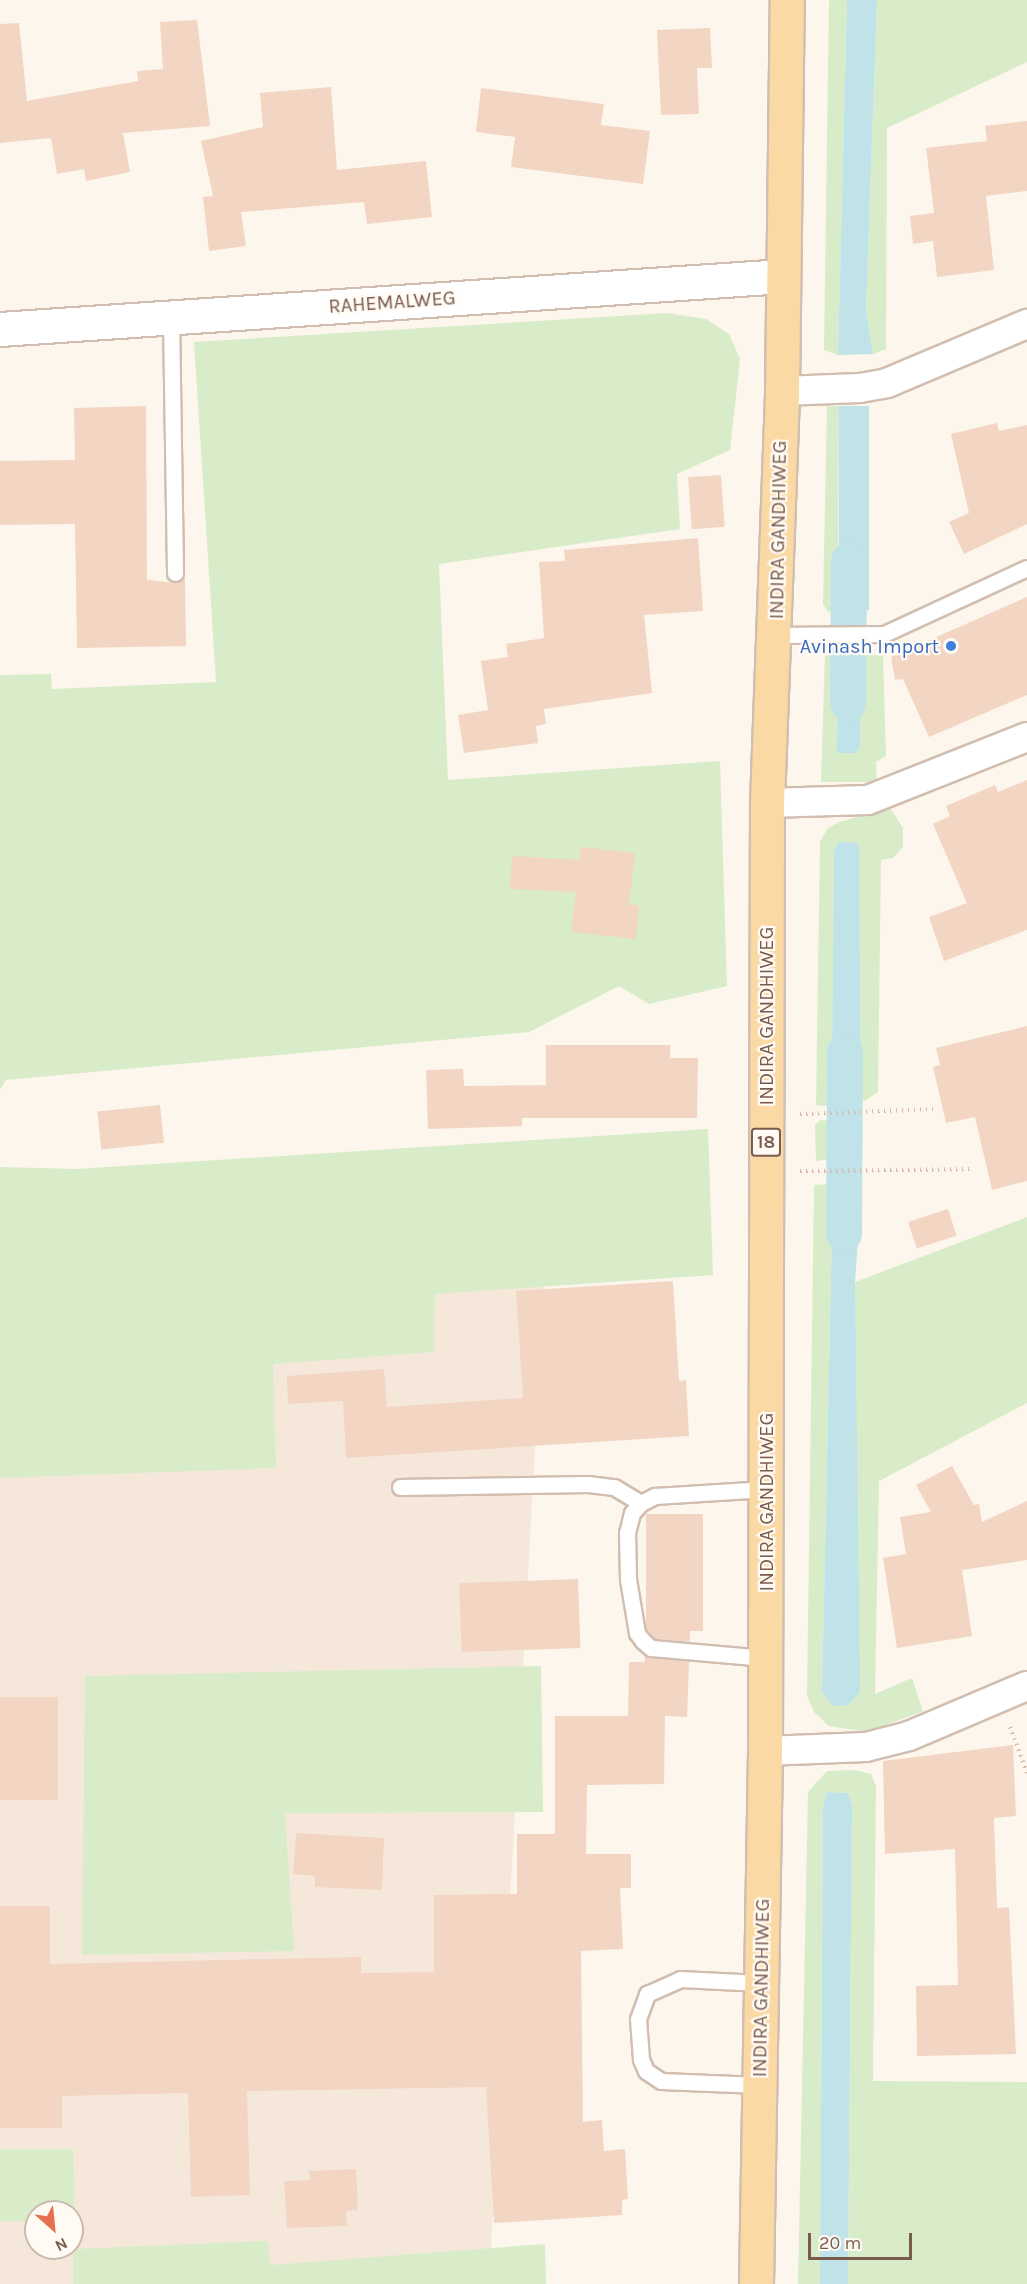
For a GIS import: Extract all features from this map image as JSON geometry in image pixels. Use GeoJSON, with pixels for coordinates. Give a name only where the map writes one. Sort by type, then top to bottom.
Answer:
{"type":"FeatureCollection","features":[{"type":"Feature","properties":{"kind":"main road","name":"INDIRA GANDHIWEG"},"geometry":{"type":"LineString","coordinates":[[756,2284],[765,1751],[766,803],[775,635],[782,391],[787,0]]}},
{"type":"Feature","properties":{"kind":"street","name":"RAHEMALWEG"},"geometry":{"type":"LineString","coordinates":[[0,329],[783,276]]}},
{"type":"Feature","properties":{"kind":"street"},"geometry":{"type":"LineString","coordinates":[[782,391],[861,388],[886,383],[1027,324]]}},
{"type":"Feature","properties":{"kind":"street"},"geometry":{"type":"LineString","coordinates":[[766,803],[868,800],[1027,737]]}},
{"type":"Feature","properties":{"kind":"street"},"geometry":{"type":"LineString","coordinates":[[765,1751],[866,1747],[909,1736],[1027,1686]]}},
{"type":"Feature","properties":{"kind":"lane"},"geometry":{"type":"LineString","coordinates":[[171,317],[175,573]]}},
{"type":"Feature","properties":{"kind":"lane"},"geometry":{"type":"LineString","coordinates":[[775,635],[884,634],[1027,568]]}},
{"type":"Feature","properties":{"kind":"lane"},"geometry":{"type":"LineString","coordinates":[[400,1487],[588,1484],[614,1487],[641,1503]]}},
{"type":"Feature","properties":{"kind":"lane"},"geometry":{"type":"LineString","coordinates":[[765,1658],[651,1648],[643,1641],[637,1633],[627,1568],[627,1533],[632,1513],[641,1503],[655,1496],[766,1489]]}},
{"type":"Feature","properties":{"kind":"lane"},"geometry":{"type":"LineString","coordinates":[[759,2085],[661,2081],[646,2071],[641,2059],[638,2019],[647,1994],[680,1979],[761,1983]]}},
{"type":"Feature","properties":{"kind":"path"},"geometry":{"type":"LineString","coordinates":[[766,1115],[933,1109]]}},
{"type":"Feature","properties":{"kind":"path"},"geometry":{"type":"LineString","coordinates":[[766,1172],[970,1169]]}},
{"type":"Feature","properties":{"kind":"path"},"geometry":{"type":"LineString","coordinates":[[998,1699],[1027,1773]]}},
{"type":"Feature","properties":{"kind":"shaded area"},"geometry":{"type":"Polygon","coordinates":[[[552,1139],[489,2284],[0,2284],[0,1191],[552,1139]]]}},
{"type":"Feature","properties":{"kind":"green space"},"geometry":{"type":"Polygon","coordinates":[[[829,0],[847,0],[838,355],[824,350],[829,0]]]}},
{"type":"Feature","properties":{"kind":"green space"},"geometry":{"type":"Polygon","coordinates":[[[877,0],[1027,0],[1027,62],[887,128],[886,349],[873,354],[866,310],[877,0]]]}},
{"type":"Feature","properties":{"kind":"green space"},"geometry":{"type":"Polygon","coordinates":[[[667,313],[706,319],[729,334],[740,359],[730,450],[677,474],[680,529],[439,564],[448,780],[720,761],[727,986],[649,1004],[619,986],[529,1032],[6,1080],[0,1090],[0,675],[51,674],[52,689],[216,682],[194,342],[667,313]]]}},
{"type":"Feature","properties":{"kind":"green space"},"geometry":{"type":"Polygon","coordinates":[[[827,406],[839,406],[838,610],[828,612],[823,604],[827,406]]]}},
{"type":"Feature","properties":{"kind":"green space"},"geometry":{"type":"Polygon","coordinates":[[[838,653],[837,753],[860,746],[860,654],[883,656],[886,756],[876,762],[877,782],[821,782],[825,654],[838,653]]]}},
{"type":"Feature","properties":{"kind":"green space"},"geometry":{"type":"Polygon","coordinates":[[[890,808],[903,828],[903,847],[893,858],[881,860],[878,1092],[865,1101],[856,1100],[861,1091],[859,852],[839,842],[834,851],[833,1100],[827,1106],[816,1105],[820,842],[828,828],[839,822],[890,808]]]}},
{"type":"Feature","properties":{"kind":"green space"},"geometry":{"type":"Polygon","coordinates":[[[821,1120],[836,1122],[830,1127],[832,1159],[816,1161],[815,1125],[821,1120]]]}},
{"type":"Feature","properties":{"kind":"green space"},"geometry":{"type":"Polygon","coordinates":[[[708,1129],[713,1275],[435,1294],[434,1352],[273,1364],[276,1468],[0,1478],[0,1167],[76,1169],[708,1129]]]}},
{"type":"Feature","properties":{"kind":"green space"},"geometry":{"type":"Polygon","coordinates":[[[833,1184],[822,1692],[833,1706],[855,1494],[855,1282],[1027,1217],[1027,1403],[879,1481],[875,1694],[912,1678],[923,1711],[867,1732],[829,1726],[814,1712],[807,1696],[814,1185],[833,1184]]]}},
{"type":"Feature","properties":{"kind":"green space"},"geometry":{"type":"Polygon","coordinates":[[[541,1666],[543,1812],[285,1813],[294,1951],[82,1955],[85,1676],[541,1666]]]}},
{"type":"Feature","properties":{"kind":"green space"},"geometry":{"type":"Polygon","coordinates":[[[855,1770],[871,1774],[876,1786],[873,2081],[1027,2082],[1027,2284],[848,2284],[852,1805],[848,1793],[828,1792],[823,1806],[820,2284],[798,2284],[808,1792],[827,1771],[855,1770]]]}},
{"type":"Feature","properties":{"kind":"green space"},"geometry":{"type":"Polygon","coordinates":[[[0,2149],[73,2149],[74,2200],[24,2200],[24,2221],[0,2221],[0,2149]]]}},
{"type":"Feature","properties":{"kind":"green space"},"geometry":{"type":"Polygon","coordinates":[[[267,2241],[271,2265],[545,2244],[546,2284],[73,2284],[73,2260],[84,2260],[84,2249],[267,2241]]]}},
{"type":"Feature","properties":{"kind":"water"},"geometry":{"type":"Polygon","coordinates":[[[847,0],[877,0],[866,310],[873,354],[838,355],[847,0]]]}},
{"type":"Feature","properties":{"kind":"water"},"geometry":{"type":"Polygon","coordinates":[[[839,406],[869,406],[869,610],[839,610],[839,406]]]}},
{"type":"Feature","properties":{"kind":"water"},"geometry":{"type":"Polygon","coordinates":[[[838,653],[860,654],[860,746],[856,753],[837,753],[838,653]]]}},
{"type":"Feature","properties":{"kind":"water"},"geometry":{"type":"Polygon","coordinates":[[[839,842],[857,843],[859,852],[861,1091],[856,1100],[833,1100],[832,1090],[834,851],[839,842]]]}},
{"type":"Feature","properties":{"kind":"water"},"geometry":{"type":"Polygon","coordinates":[[[859,1121],[861,1160],[832,1159],[830,1126],[836,1122],[859,1121]]]}},
{"type":"Feature","properties":{"kind":"water"},"geometry":{"type":"Polygon","coordinates":[[[833,1184],[862,1185],[855,1282],[860,1692],[848,1705],[833,1706],[822,1692],[833,1184]]]}},
{"type":"Feature","properties":{"kind":"water"},"geometry":{"type":"Polygon","coordinates":[[[827,1792],[848,1793],[852,1805],[848,2284],[820,2284],[823,1806],[827,1792]]]}},
{"type":"Feature","properties":{"kind":"building"},"geometry":{"type":"Polygon","coordinates":[[[197,20],[210,126],[123,133],[130,172],[86,181],[84,169],[57,174],[51,138],[0,143],[0,24],[19,23],[27,101],[138,81],[137,71],[163,69],[160,22],[197,20]]]}},
{"type":"Feature","properties":{"kind":"building"},"geometry":{"type":"Polygon","coordinates":[[[710,28],[712,68],[697,68],[699,114],[661,115],[657,30],[710,28]]]}},
{"type":"Feature","properties":{"kind":"building"},"geometry":{"type":"Polygon","coordinates":[[[331,87],[337,170],[426,161],[432,217],[367,224],[364,202],[241,212],[246,246],[209,251],[203,197],[213,196],[201,141],[263,127],[260,93],[331,87]]]}},
{"type":"Feature","properties":{"kind":"building"},"geometry":{"type":"Polygon","coordinates":[[[481,88],[604,104],[601,125],[650,131],[643,184],[511,167],[515,137],[476,132],[481,88]]]}},
{"type":"Feature","properties":{"kind":"building"},"geometry":{"type":"Polygon","coordinates":[[[1027,121],[1027,191],[986,196],[994,270],[937,277],[933,241],[913,244],[910,216],[934,213],[926,148],[987,141],[985,126],[1027,121]]]}},
{"type":"Feature","properties":{"kind":"building"},"geometry":{"type":"Polygon","coordinates":[[[146,406],[147,580],[176,583],[185,579],[186,646],[77,648],[75,524],[0,525],[0,461],[75,460],[74,408],[146,406]]]}},
{"type":"Feature","properties":{"kind":"building"},"geometry":{"type":"Polygon","coordinates":[[[997,423],[999,431],[1027,425],[1027,524],[964,554],[949,522],[969,513],[951,434],[997,423]]]}},
{"type":"Feature","properties":{"kind":"building"},"geometry":{"type":"Polygon","coordinates":[[[721,475],[725,527],[692,529],[688,477],[721,475]]]}},
{"type":"Feature","properties":{"kind":"building"},"geometry":{"type":"Polygon","coordinates":[[[698,538],[703,611],[644,615],[652,693],[544,709],[546,724],[536,726],[538,743],[464,753],[458,715],[488,710],[481,661],[508,657],[506,644],[544,638],[539,562],[565,561],[564,550],[698,538]]]}},
{"type":"Feature","properties":{"kind":"building"},"geometry":{"type":"Polygon","coordinates":[[[1027,597],[1027,695],[929,737],[903,679],[895,680],[891,657],[1027,597]]]}},
{"type":"Feature","properties":{"kind":"building"},"geometry":{"type":"Polygon","coordinates":[[[1027,780],[1027,930],[944,961],[929,917],[967,903],[933,824],[950,816],[946,806],[995,785],[998,792],[1027,780]]]}},
{"type":"Feature","properties":{"kind":"building"},"geometry":{"type":"Polygon","coordinates":[[[581,847],[635,853],[629,905],[639,905],[636,939],[571,932],[576,892],[510,889],[512,856],[579,860],[581,847]]]}},
{"type":"Feature","properties":{"kind":"building"},"geometry":{"type":"Polygon","coordinates":[[[1027,1026],[1027,1181],[992,1190],[975,1117],[946,1123],[933,1067],[940,1065],[936,1048],[1027,1026]]]}},
{"type":"Feature","properties":{"kind":"building"},"geometry":{"type":"Polygon","coordinates":[[[546,1045],[670,1045],[670,1058],[698,1058],[697,1118],[522,1118],[522,1126],[428,1129],[426,1070],[463,1069],[464,1086],[546,1085],[546,1045]]]}},
{"type":"Feature","properties":{"kind":"building"},"geometry":{"type":"Polygon","coordinates":[[[160,1105],[164,1143],[101,1149],[97,1112],[160,1105]]]}},
{"type":"Feature","properties":{"kind":"building"},"geometry":{"type":"Polygon","coordinates":[[[948,1209],[957,1236],[917,1249],[908,1222],[948,1209]]]}},
{"type":"Feature","properties":{"kind":"building"},"geometry":{"type":"Polygon","coordinates":[[[673,1281],[679,1381],[686,1380],[689,1436],[346,1458],[343,1401],[288,1404],[287,1376],[384,1369],[387,1407],[523,1398],[516,1291],[673,1281]]]}},
{"type":"Feature","properties":{"kind":"building"},"geometry":{"type":"Polygon","coordinates":[[[952,1466],[974,1505],[979,1504],[982,1522],[1027,1501],[1027,1560],[962,1570],[972,1636],[897,1648],[883,1558],[906,1554],[900,1517],[931,1512],[916,1485],[952,1466]]]}},
{"type":"Feature","properties":{"kind":"building"},"geometry":{"type":"Polygon","coordinates":[[[646,1514],[703,1514],[703,1631],[690,1631],[690,1642],[655,1639],[646,1629],[646,1514]]]}},
{"type":"Feature","properties":{"kind":"building"},"geometry":{"type":"Polygon","coordinates":[[[578,1579],[580,1648],[461,1652],[459,1583],[578,1579]]]}},
{"type":"Feature","properties":{"kind":"building"},"geometry":{"type":"Polygon","coordinates":[[[645,1656],[689,1661],[687,1717],[665,1716],[664,1784],[587,1785],[586,1854],[631,1854],[631,1888],[620,1888],[623,1949],[581,1951],[583,2122],[602,2120],[604,2151],[625,2149],[628,2199],[622,2200],[622,2215],[494,2223],[486,2087],[247,2091],[250,2195],[191,2197],[188,2093],[62,2096],[62,2128],[0,2128],[0,1906],[50,1906],[50,1964],[361,1957],[361,1973],[434,1972],[434,1895],[517,1894],[517,1834],[555,1834],[555,1716],[628,1716],[629,1662],[645,1662],[645,1656]]]}},
{"type":"Feature","properties":{"kind":"building"},"geometry":{"type":"Polygon","coordinates":[[[0,1697],[58,1697],[58,1800],[0,1800],[0,1697]]]}},
{"type":"Feature","properties":{"kind":"building"},"geometry":{"type":"Polygon","coordinates":[[[1013,1745],[1016,1816],[994,1818],[997,1908],[1009,1907],[1016,2054],[917,2056],[916,1986],[958,1985],[955,1849],[885,1854],[883,1761],[1013,1745]]]}},
{"type":"Feature","properties":{"kind":"building"},"geometry":{"type":"Polygon","coordinates":[[[296,1833],[384,1838],[382,1890],[315,1887],[315,1876],[293,1874],[296,1833]]]}},
{"type":"Feature","properties":{"kind":"building"},"geometry":{"type":"Polygon","coordinates":[[[356,2169],[358,2210],[346,2211],[347,2226],[287,2228],[284,2181],[310,2180],[309,2171],[356,2169]]]}},
{"type":"Feature","properties":{"kind":"waterway"},"geometry":{"type":"LineString","coordinates":[[848,703],[849,561]]}},
{"type":"Feature","properties":{"kind":"waterway"},"geometry":{"type":"LineString","coordinates":[[844,1234],[845,1052]]}},
{"type":"Feature","properties":{"kind":"place","name":"Avinash Import"},"geometry":{"type":"Point","coordinates":[951,646]}}]}
